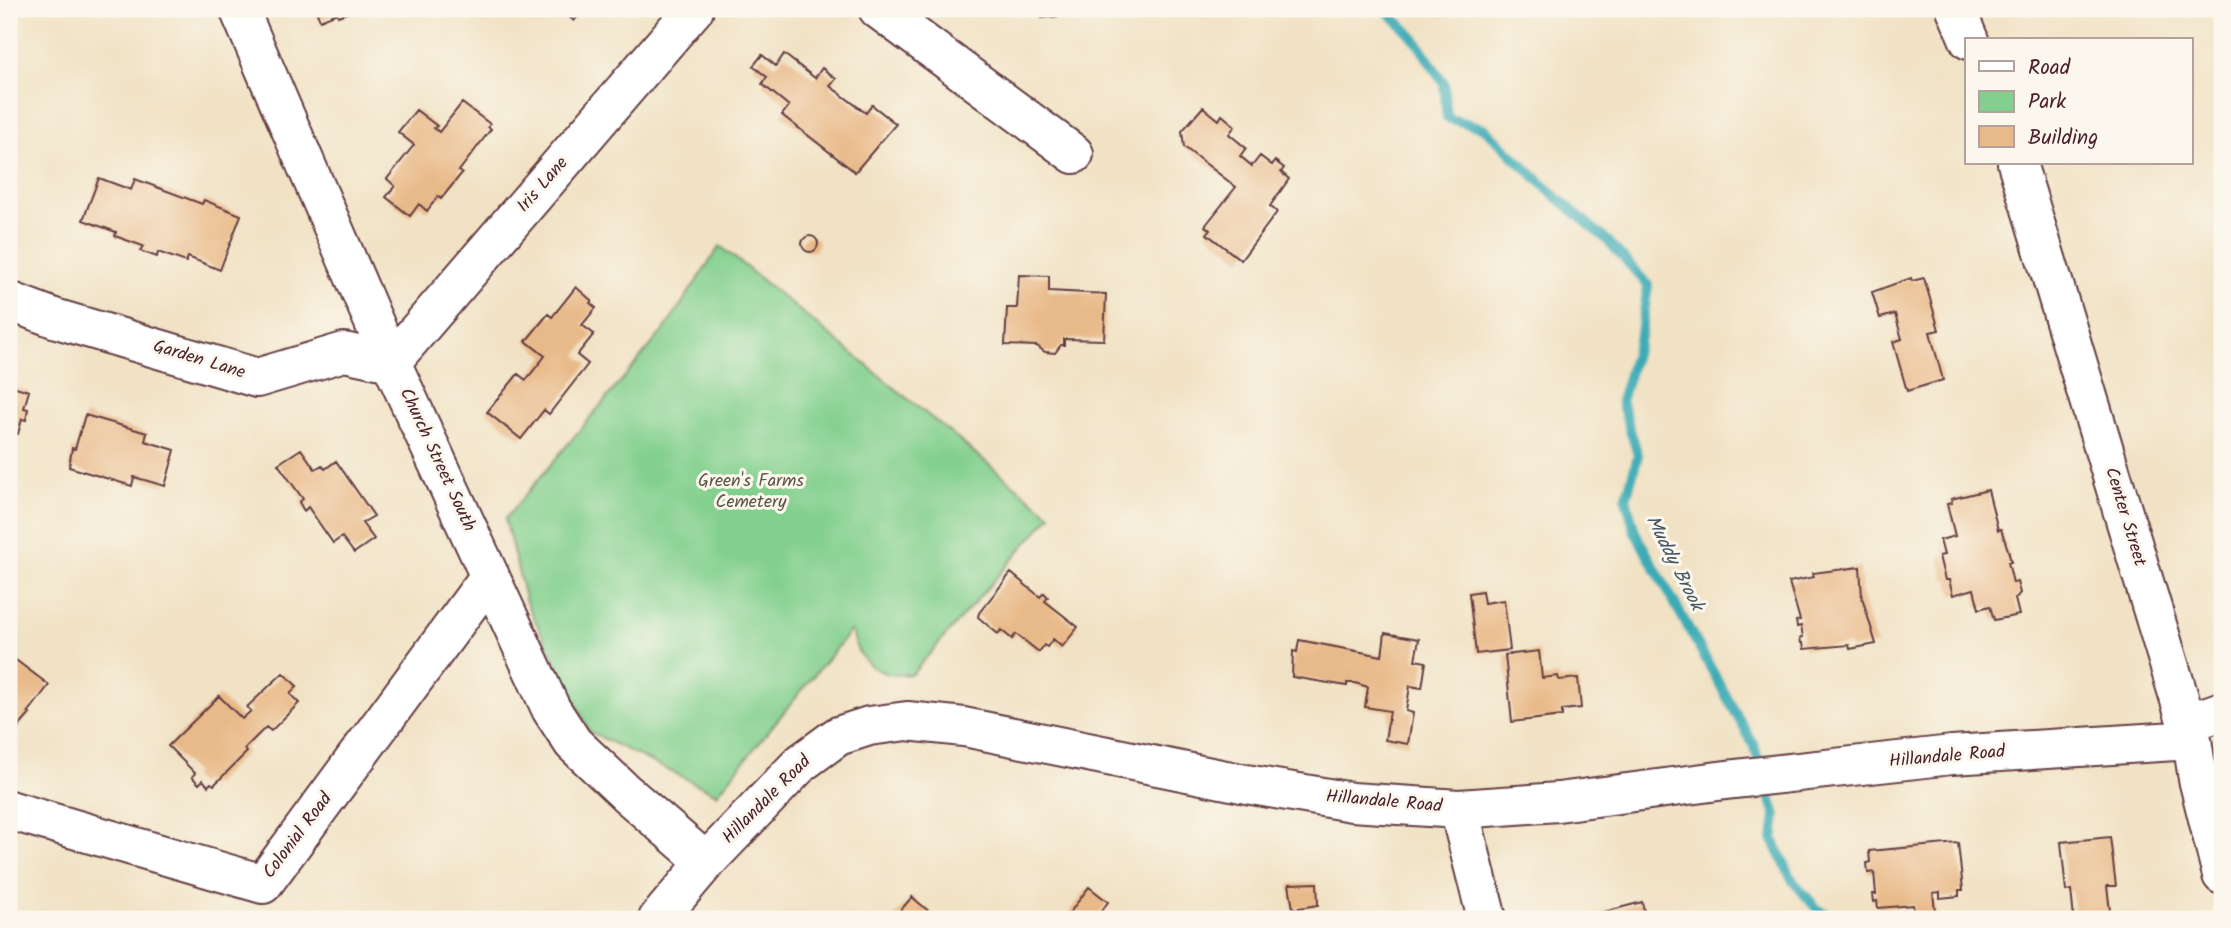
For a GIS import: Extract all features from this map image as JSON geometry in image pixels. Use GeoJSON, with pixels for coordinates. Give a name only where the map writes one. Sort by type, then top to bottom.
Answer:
{"type":"FeatureCollection","features":[{"type":"Feature","properties":{"kind":"street","name":"Church Street South"},"geometry":{"type":"LineString","coordinates":[[239,9],[391,362],[551,709],[573,743],[706,862]]}},
{"type":"Feature","properties":{"kind":"street","name":"Iris Lane"},"geometry":{"type":"LineString","coordinates":[[391,362],[694,9]]}},
{"type":"Feature","properties":{"kind":"street"},"geometry":{"type":"LineString","coordinates":[[878,9],[1074,154]]}},
{"type":"Feature","properties":{"kind":"street"},"geometry":{"type":"LineString","coordinates":[[1956,9],[1968,38]]}},
{"type":"Feature","properties":{"kind":"street","name":"Center Street"},"geometry":{"type":"LineString","coordinates":[[2017,164],[2204,743],[2222,874]]}},
{"type":"Feature","properties":{"kind":"street","name":"Garden Lane"},"geometry":{"type":"LineString","coordinates":[[9,301],[257,378],[344,352],[391,362]]}},
{"type":"Feature","properties":{"kind":"street","name":"Colonial Road"},"geometry":{"type":"LineString","coordinates":[[9,810],[263,884],[490,576]]}},
{"type":"Feature","properties":{"kind":"street","name":"Hillandale Road"},"geometry":{"type":"LineString","coordinates":[[658,919],[706,862],[800,763],[838,736],[869,726],[907,721],[964,727],[1246,784],[1352,802],[1459,809],[1558,802],[1952,755],[2204,743]]}},
{"type":"Feature","properties":{"kind":"street"},"geometry":{"type":"LineString","coordinates":[[1459,809],[1487,919]]}},
{"type":"Feature","properties":{"kind":"green space","name":"Green's Farms Cemetery"},"geometry":{"type":"Polygon","coordinates":[[[720,246],[1051,515],[912,674],[888,674],[875,669],[858,651],[851,630],[717,794],[590,732],[526,602],[505,519],[664,330],[720,246]]]}},
{"type":"Feature","properties":{"kind":"building"},"geometry":{"type":"Polygon","coordinates":[[[315,9],[345,9],[347,13],[338,16],[337,13],[320,20],[315,9]]]}},
{"type":"Feature","properties":{"kind":"building"},"geometry":{"type":"Polygon","coordinates":[[[560,9],[583,9],[574,21],[560,9]]]}},
{"type":"Feature","properties":{"kind":"building"},"geometry":{"type":"Polygon","coordinates":[[[1041,9],[1079,9],[1079,14],[1042,18],[1041,9]]]}},
{"type":"Feature","properties":{"kind":"building"},"geometry":{"type":"Polygon","coordinates":[[[784,54],[815,78],[822,68],[836,79],[830,86],[866,113],[872,105],[896,124],[855,172],[782,115],[789,106],[762,84],[767,77],[753,66],[762,55],[776,66],[784,54]]]}},
{"type":"Feature","properties":{"kind":"building"},"geometry":{"type":"Polygon","coordinates":[[[462,103],[490,124],[488,127],[491,129],[441,199],[438,196],[427,211],[419,204],[410,216],[386,197],[395,186],[387,179],[414,145],[398,132],[416,110],[437,126],[434,128],[439,132],[462,103]]]}},
{"type":"Feature","properties":{"kind":"building"},"geometry":{"type":"Polygon","coordinates":[[[1203,107],[1219,120],[1222,115],[1235,126],[1229,134],[1246,148],[1240,156],[1252,166],[1260,156],[1272,165],[1275,161],[1284,168],[1281,172],[1289,179],[1270,206],[1277,212],[1241,260],[1207,234],[1210,230],[1205,226],[1236,187],[1184,147],[1182,131],[1203,107]]]}},
{"type":"Feature","properties":{"kind":"building"},"geometry":{"type":"Polygon","coordinates":[[[99,178],[131,190],[135,179],[202,204],[204,200],[241,215],[220,270],[188,257],[186,262],[158,252],[157,257],[140,251],[143,246],[115,236],[116,232],[83,220],[99,178]]]}},
{"type":"Feature","properties":{"kind":"building"},"geometry":{"type":"Polygon","coordinates":[[[810,236],[818,244],[810,252],[802,244],[810,236]]]}},
{"type":"Feature","properties":{"kind":"building"},"geometry":{"type":"Polygon","coordinates":[[[1019,275],[1049,276],[1049,291],[1106,294],[1104,340],[1064,339],[1064,345],[1055,353],[1045,352],[1037,346],[1005,345],[1007,308],[1017,308],[1019,275]]]}},
{"type":"Feature","properties":{"kind":"building"},"geometry":{"type":"Polygon","coordinates":[[[1911,278],[1912,281],[1924,278],[1939,330],[1930,332],[1943,380],[1907,391],[1893,342],[1902,339],[1895,314],[1880,318],[1872,292],[1911,278]]]}},
{"type":"Feature","properties":{"kind":"building"},"geometry":{"type":"Polygon","coordinates":[[[576,287],[596,308],[582,325],[594,334],[577,355],[588,364],[549,414],[544,410],[521,439],[487,412],[518,374],[526,380],[545,356],[526,341],[548,314],[552,317],[576,287]]]}},
{"type":"Feature","properties":{"kind":"building"},"geometry":{"type":"Polygon","coordinates":[[[9,385],[29,391],[24,408],[28,409],[26,420],[22,419],[18,434],[9,431],[9,385]]]}},
{"type":"Feature","properties":{"kind":"building"},"geometry":{"type":"Polygon","coordinates":[[[85,415],[147,433],[145,441],[175,450],[165,486],[134,477],[132,486],[69,467],[72,448],[75,449],[85,415]]]}},
{"type":"Feature","properties":{"kind":"building"},"geometry":{"type":"Polygon","coordinates":[[[301,449],[315,469],[322,465],[325,469],[336,461],[374,516],[362,523],[374,539],[354,553],[342,537],[333,543],[308,507],[304,511],[299,502],[303,499],[278,464],[301,449]]]}},
{"type":"Feature","properties":{"kind":"building"},"geometry":{"type":"Polygon","coordinates":[[[1988,490],[1998,530],[2001,529],[2008,550],[2013,583],[2017,582],[2020,593],[2015,599],[2019,615],[1994,620],[1990,606],[1979,609],[1974,589],[1953,595],[1949,580],[1945,580],[1939,556],[1944,555],[1940,540],[1955,536],[1947,504],[1952,503],[1951,499],[1988,490]]]}},
{"type":"Feature","properties":{"kind":"building"},"geometry":{"type":"Polygon","coordinates":[[[1860,567],[1862,597],[1876,644],[1850,649],[1849,645],[1804,649],[1800,638],[1803,637],[1801,626],[1797,627],[1796,621],[1800,620],[1789,582],[1814,577],[1813,573],[1860,567]]]}},
{"type":"Feature","properties":{"kind":"building"},"geometry":{"type":"Polygon","coordinates":[[[1011,573],[1040,597],[1044,593],[1048,597],[1045,601],[1078,627],[1062,647],[1053,639],[1039,652],[1016,634],[1012,639],[1001,630],[998,634],[978,617],[1011,573]]]}},
{"type":"Feature","properties":{"kind":"building"},"geometry":{"type":"Polygon","coordinates":[[[1482,591],[1484,603],[1504,600],[1510,650],[1476,654],[1469,593],[1482,591]]]}},
{"type":"Feature","properties":{"kind":"building"},"geometry":{"type":"Polygon","coordinates":[[[1385,633],[1419,639],[1415,660],[1426,662],[1422,688],[1410,686],[1406,711],[1413,713],[1408,744],[1385,740],[1390,711],[1365,707],[1368,687],[1355,683],[1347,683],[1347,686],[1292,677],[1293,651],[1297,652],[1299,640],[1382,656],[1385,633]]]}},
{"type":"Feature","properties":{"kind":"building"},"geometry":{"type":"Polygon","coordinates":[[[1539,651],[1542,678],[1578,678],[1581,708],[1562,710],[1562,716],[1512,722],[1505,655],[1539,651]]]}},
{"type":"Feature","properties":{"kind":"building"},"geometry":{"type":"Polygon","coordinates":[[[9,655],[49,685],[17,729],[9,723],[9,655]]]}},
{"type":"Feature","properties":{"kind":"building"},"geometry":{"type":"Polygon","coordinates":[[[283,673],[297,686],[290,694],[299,703],[271,731],[266,727],[244,749],[247,752],[214,785],[211,783],[208,786],[203,780],[199,784],[192,777],[195,773],[168,746],[219,696],[242,719],[251,711],[247,707],[283,673]]]}},
{"type":"Feature","properties":{"kind":"building"},"geometry":{"type":"Polygon","coordinates":[[[2110,837],[2116,886],[2107,886],[2111,919],[2074,919],[2071,890],[2066,891],[2061,842],[2110,837]]]}},
{"type":"Feature","properties":{"kind":"building"},"geometry":{"type":"Polygon","coordinates":[[[1958,843],[1963,890],[1959,890],[1959,896],[1940,898],[1940,892],[1933,893],[1936,919],[1914,919],[1913,905],[1878,908],[1873,894],[1876,894],[1874,872],[1868,873],[1869,851],[1958,843]]]}},
{"type":"Feature","properties":{"kind":"building"},"geometry":{"type":"Polygon","coordinates":[[[1317,883],[1318,905],[1293,909],[1289,884],[1317,883]]]}},
{"type":"Feature","properties":{"kind":"building"},"geometry":{"type":"Polygon","coordinates":[[[1089,887],[1108,902],[1100,913],[1108,919],[1065,919],[1089,887]]]}},
{"type":"Feature","properties":{"kind":"building"},"geometry":{"type":"Polygon","coordinates":[[[912,897],[938,919],[893,919],[912,897]]]}},
{"type":"Feature","properties":{"kind":"building"},"geometry":{"type":"Polygon","coordinates":[[[1642,902],[1646,919],[1590,919],[1589,916],[1642,902]]]}},
{"type":"Feature","properties":{"kind":"building"},"geometry":{"type":"Polygon","coordinates":[[[9,908],[31,919],[9,919],[9,908]]]}},
{"type":"Feature","properties":{"kind":"waterway","name":"Muddy Brook"},"geometry":{"type":"LineString","coordinates":[[1385,9],[1414,38],[1444,83],[1447,118],[1484,128],[1552,193],[1608,241],[1648,285],[1641,333],[1621,401],[1638,455],[1626,499],[1635,532],[1754,746],[1776,816],[1773,840],[1793,881],[1817,909],[1837,919]]}}]}
